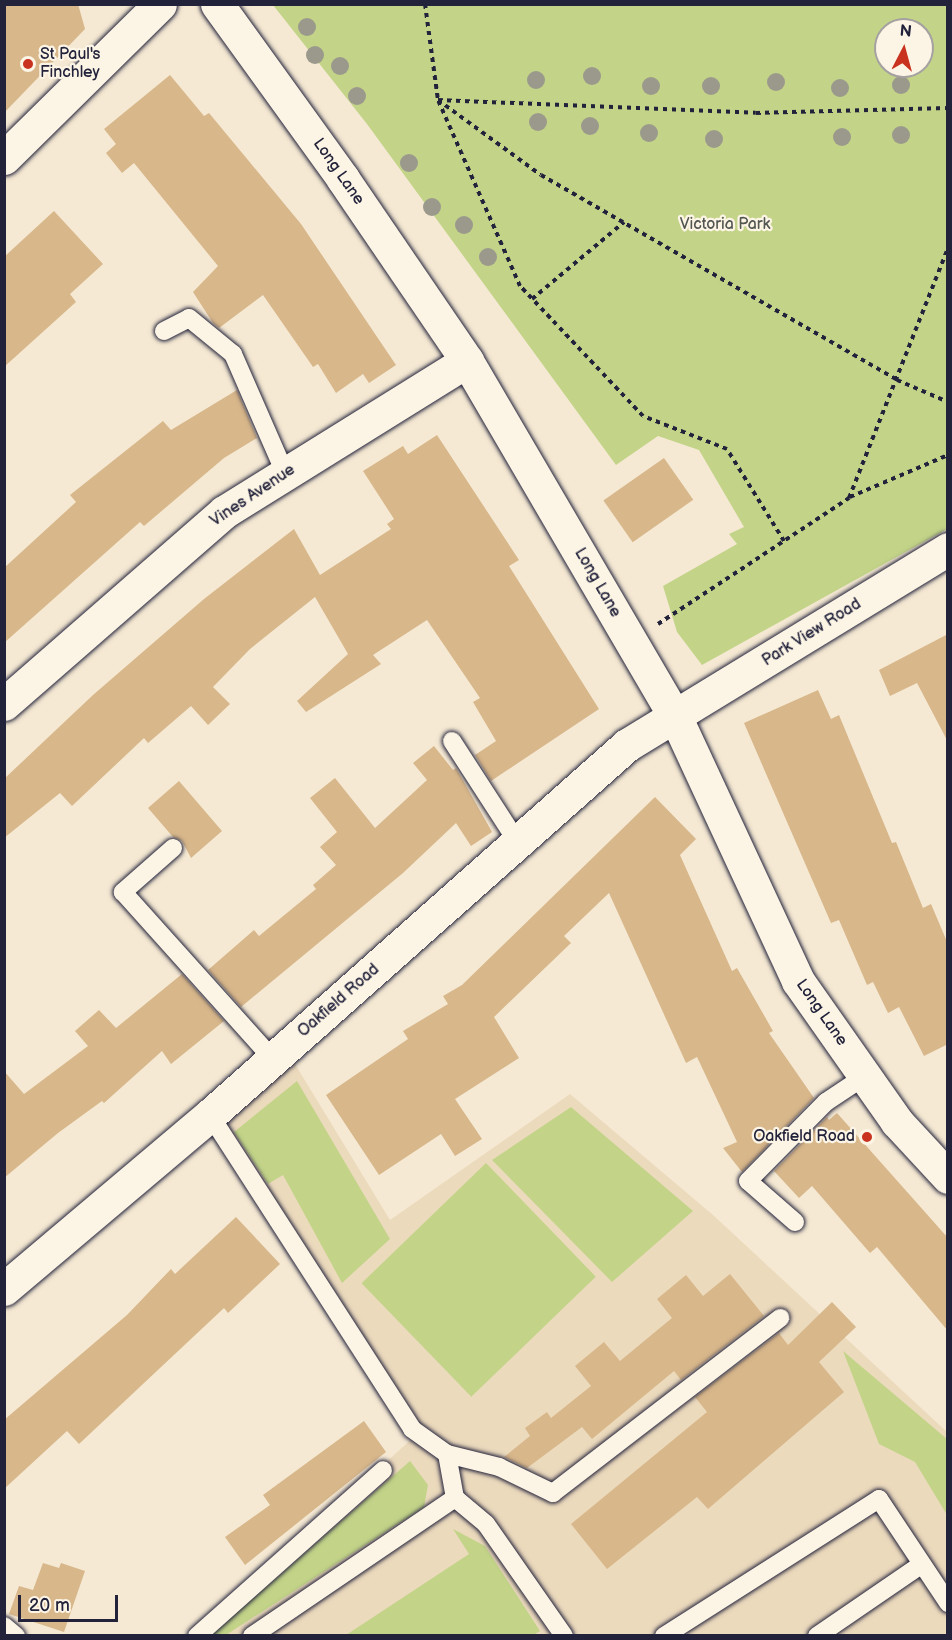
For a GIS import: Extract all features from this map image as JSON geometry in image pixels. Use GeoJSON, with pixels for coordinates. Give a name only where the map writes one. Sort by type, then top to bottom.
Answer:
{"type":"FeatureCollection","features":[{"type":"Feature","properties":{"kind":"street"},"geometry":{"type":"LineString","coordinates":[[4,158],[160,4]]}},
{"type":"Feature","properties":{"kind":"street","name":"Long Lane"},"geometry":{"type":"LineString","coordinates":[[217,4],[343,179],[468,361],[676,718],[798,981],[897,1122],[948,1177]]}},
{"type":"Feature","properties":{"kind":"street","name":"Vines Avenue"},"geometry":{"type":"LineString","coordinates":[[4,704],[224,512],[468,361]]}},
{"type":"Feature","properties":{"kind":"street","name":"Park View Road"},"geometry":{"type":"LineString","coordinates":[[676,718],[948,549]]}},
{"type":"Feature","properties":{"kind":"street","name":"Oakfield Road"},"geometry":{"type":"LineString","coordinates":[[4,1289],[210,1115],[627,745],[676,718]]}},
{"type":"Feature","properties":{"kind":"lane"},"geometry":{"type":"LineString","coordinates":[[165,331],[189,318],[234,354],[285,473]]}},
{"type":"Feature","properties":{"kind":"lane"},"geometry":{"type":"LineString","coordinates":[[452,741],[518,843]]}},
{"type":"Feature","properties":{"kind":"lane"},"geometry":{"type":"LineString","coordinates":[[173,848],[123,892],[273,1059]]}},
{"type":"Feature","properties":{"kind":"lane"},"geometry":{"type":"LineString","coordinates":[[795,1222],[748,1181],[826,1102],[865,1076]]}},
{"type":"Feature","properties":{"kind":"lane"},"geometry":{"type":"LineString","coordinates":[[210,1115],[412,1429],[447,1454],[499,1467],[553,1493],[780,1318]]}},
{"type":"Feature","properties":{"kind":"lane"},"geometry":{"type":"LineString","coordinates":[[447,1454],[455,1498],[486,1524],[564,1635]]}},
{"type":"Feature","properties":{"kind":"lane"},"geometry":{"type":"LineString","coordinates":[[197,1635],[383,1470]]}},
{"type":"Feature","properties":{"kind":"lane"},"geometry":{"type":"LineString","coordinates":[[252,1635],[455,1498]]}},
{"type":"Feature","properties":{"kind":"lane"},"geometry":{"type":"LineString","coordinates":[[664,1635],[879,1499],[948,1603]]}},
{"type":"Feature","properties":{"kind":"lane"},"geometry":{"type":"LineString","coordinates":[[818,1635],[922,1564]]}},
{"type":"Feature","properties":{"kind":"lane"},"geometry":{"type":"LineString","coordinates":[[4,1626],[16,1635]]}},
{"type":"Feature","properties":{"kind":"path"},"geometry":{"type":"LineString","coordinates":[[425,4],[438,100],[520,286],[643,416],[727,448],[784,541]]}},
{"type":"Feature","properties":{"kind":"path"},"geometry":{"type":"LineString","coordinates":[[438,100],[756,113],[948,108]]}},
{"type":"Feature","properties":{"kind":"path"},"geometry":{"type":"LineString","coordinates":[[438,100],[541,175],[897,380],[948,402]]}},
{"type":"Feature","properties":{"kind":"path"},"geometry":{"type":"LineString","coordinates":[[532,299],[624,222]]}},
{"type":"Feature","properties":{"kind":"path"},"geometry":{"type":"LineString","coordinates":[[849,498],[948,248]]}},
{"type":"Feature","properties":{"kind":"path"},"geometry":{"type":"LineString","coordinates":[[631,641],[849,498],[948,455]]}},
{"type":"Feature","properties":{"kind":"shaded area"},"geometry":{"type":"Polygon","coordinates":[[[284,1046],[390,1220],[570,1094],[713,1215],[947,1432],[947,1635],[195,1636],[416,1435],[206,1118],[284,1046]]]}},
{"type":"Feature","properties":{"kind":"green space","name":"Victoria Park"},"geometry":{"type":"Polygon","coordinates":[[[273,5],[947,5],[947,529],[702,665],[677,632],[663,586],[737,544],[729,534],[744,527],[699,450],[658,436],[616,465],[367,124],[273,5]]]}},
{"type":"Feature","properties":{"kind":"green space"},"geometry":{"type":"Polygon","coordinates":[[[297,1081],[390,1239],[342,1283],[283,1175],[268,1184],[234,1132],[297,1081]]]}},
{"type":"Feature","properties":{"kind":"green space"},"geometry":{"type":"Polygon","coordinates":[[[571,1107],[693,1211],[612,1282],[492,1160],[571,1107]]]}},
{"type":"Feature","properties":{"kind":"green space"},"geometry":{"type":"Polygon","coordinates":[[[486,1163],[596,1277],[471,1397],[362,1283],[486,1163]]]}},
{"type":"Feature","properties":{"kind":"green space"},"geometry":{"type":"Polygon","coordinates":[[[843,1351],[947,1439],[947,1515],[915,1462],[879,1444],[843,1351]]]}},
{"type":"Feature","properties":{"kind":"green space"},"geometry":{"type":"Polygon","coordinates":[[[410,1461],[428,1485],[424,1507],[226,1635],[211,1635],[410,1461]]]}},
{"type":"Feature","properties":{"kind":"green space"},"geometry":{"type":"Polygon","coordinates":[[[453,1529],[485,1546],[540,1631],[532,1636],[346,1635],[469,1554],[453,1529]]]}},
{"type":"Feature","properties":{"kind":"building","name":"St Paul's Finchley"},"geometry":{"type":"Polygon","coordinates":[[[4,4],[78,4],[85,29],[4,113],[4,4]]]}},
{"type":"Feature","properties":{"kind":"building"},"geometry":{"type":"Polygon","coordinates":[[[170,75],[204,116],[209,113],[301,224],[396,365],[369,383],[363,374],[336,393],[318,364],[313,367],[263,295],[219,328],[213,323],[193,292],[218,266],[134,163],[122,173],[106,153],[116,144],[104,129],[170,75]]]}},
{"type":"Feature","properties":{"kind":"building"},"geometry":{"type":"Polygon","coordinates":[[[54,211],[103,264],[70,294],[76,302],[4,367],[4,257],[54,211]]]}},
{"type":"Feature","properties":{"kind":"building"},"geometry":{"type":"Polygon","coordinates":[[[237,390],[257,438],[224,458],[144,526],[140,522],[4,643],[4,568],[76,502],[70,495],[163,421],[171,430],[237,390]]]}},
{"type":"Feature","properties":{"kind":"building"},"geometry":{"type":"Polygon","coordinates":[[[437,435],[519,560],[509,566],[599,709],[491,781],[475,755],[496,741],[473,702],[480,698],[427,620],[373,655],[381,664],[306,712],[297,701],[348,654],[315,597],[250,649],[213,687],[230,704],[208,725],[191,706],[148,743],[144,738],[72,806],[60,793],[4,838],[4,779],[93,695],[204,599],[294,529],[320,575],[391,529],[387,524],[394,519],[363,471],[403,446],[408,454],[437,435]]]}},
{"type":"Feature","properties":{"kind":"building"},"geometry":{"type":"Polygon","coordinates":[[[664,458],[693,500],[633,542],[603,500],[664,458]]]}},
{"type":"Feature","properties":{"kind":"building"},"geometry":{"type":"Polygon","coordinates":[[[948,634],[948,742],[917,683],[890,696],[879,670],[948,634]]]}},
{"type":"Feature","properties":{"kind":"building"},"geometry":{"type":"Polygon","coordinates":[[[818,690],[831,719],[839,715],[892,843],[896,842],[923,908],[931,904],[948,944],[948,1044],[924,1056],[899,1007],[888,1013],[873,982],[867,985],[839,920],[831,923],[744,723],[818,690]]]}},
{"type":"Feature","properties":{"kind":"building"},"geometry":{"type":"Polygon","coordinates":[[[434,746],[453,770],[456,768],[492,832],[471,846],[456,823],[403,873],[241,1007],[208,970],[254,930],[259,936],[316,889],[313,885],[336,865],[320,847],[337,832],[310,798],[335,778],[375,828],[427,780],[413,763],[434,746]]]}},
{"type":"Feature","properties":{"kind":"building"},"geometry":{"type":"Polygon","coordinates":[[[179,781],[222,831],[191,858],[182,841],[173,837],[148,808],[179,781]]]}},
{"type":"Feature","properties":{"kind":"building"},"geometry":{"type":"Polygon","coordinates":[[[655,797],[696,839],[680,855],[732,971],[737,968],[773,1031],[769,1033],[814,1098],[742,1172],[723,1148],[737,1142],[697,1057],[686,1063],[609,893],[564,936],[571,943],[494,1017],[519,1058],[455,1099],[482,1139],[455,1156],[441,1134],[379,1175],[326,1095],[408,1039],[403,1031],[448,1004],[443,996],[462,985],[655,797]]]}},
{"type":"Feature","properties":{"kind":"building"},"geometry":{"type":"Polygon","coordinates":[[[182,974],[224,1021],[171,1064],[162,1051],[104,1103],[102,1101],[58,1133],[4,1178],[4,1071],[24,1094],[88,1046],[75,1031],[99,1010],[116,1028],[182,974]]]}},
{"type":"Feature","properties":{"kind":"building"},"geometry":{"type":"Polygon","coordinates":[[[837,1113],[948,1238],[948,1331],[877,1247],[870,1253],[812,1186],[799,1198],[774,1171],[827,1117],[829,1120],[837,1113]]]}},
{"type":"Feature","properties":{"kind":"building"},"geometry":{"type":"Polygon","coordinates":[[[236,1217],[280,1264],[228,1313],[224,1308],[79,1444],[67,1431],[4,1489],[4,1420],[127,1315],[171,1269],[175,1274],[236,1217]]]}},
{"type":"Feature","properties":{"kind":"building"},"geometry":{"type":"Polygon","coordinates":[[[730,1274],[764,1316],[681,1380],[674,1371],[592,1439],[582,1427],[527,1468],[504,1457],[530,1436],[525,1428],[547,1412],[551,1418],[591,1386],[575,1366],[604,1342],[620,1361],[672,1318],[657,1299],[686,1275],[703,1296],[730,1274]]]}},
{"type":"Feature","properties":{"kind":"building"},"geometry":{"type":"Polygon","coordinates":[[[832,1302],[856,1327],[819,1362],[844,1392],[708,1509],[697,1497],[607,1569],[571,1524],[707,1412],[695,1397],[779,1333],[788,1345],[832,1302]]]}},
{"type":"Feature","properties":{"kind":"building"},"geometry":{"type":"Polygon","coordinates":[[[364,1421],[386,1452],[245,1565],[225,1537],[270,1505],[263,1495],[364,1421]]]}},
{"type":"Feature","properties":{"kind":"building"},"geometry":{"type":"Polygon","coordinates":[[[43,1563],[59,1568],[61,1563],[85,1571],[64,1632],[9,1614],[19,1586],[33,1590],[43,1563]]]}},
{"type":"Feature","properties":{"kind":"place","name":"St Paul's Finchley"},"geometry":{"type":"Point","coordinates":[28,64]}},
{"type":"Feature","properties":{"kind":"place","name":"Oakfield Road"},"geometry":{"type":"Point","coordinates":[867,1137]}}]}
